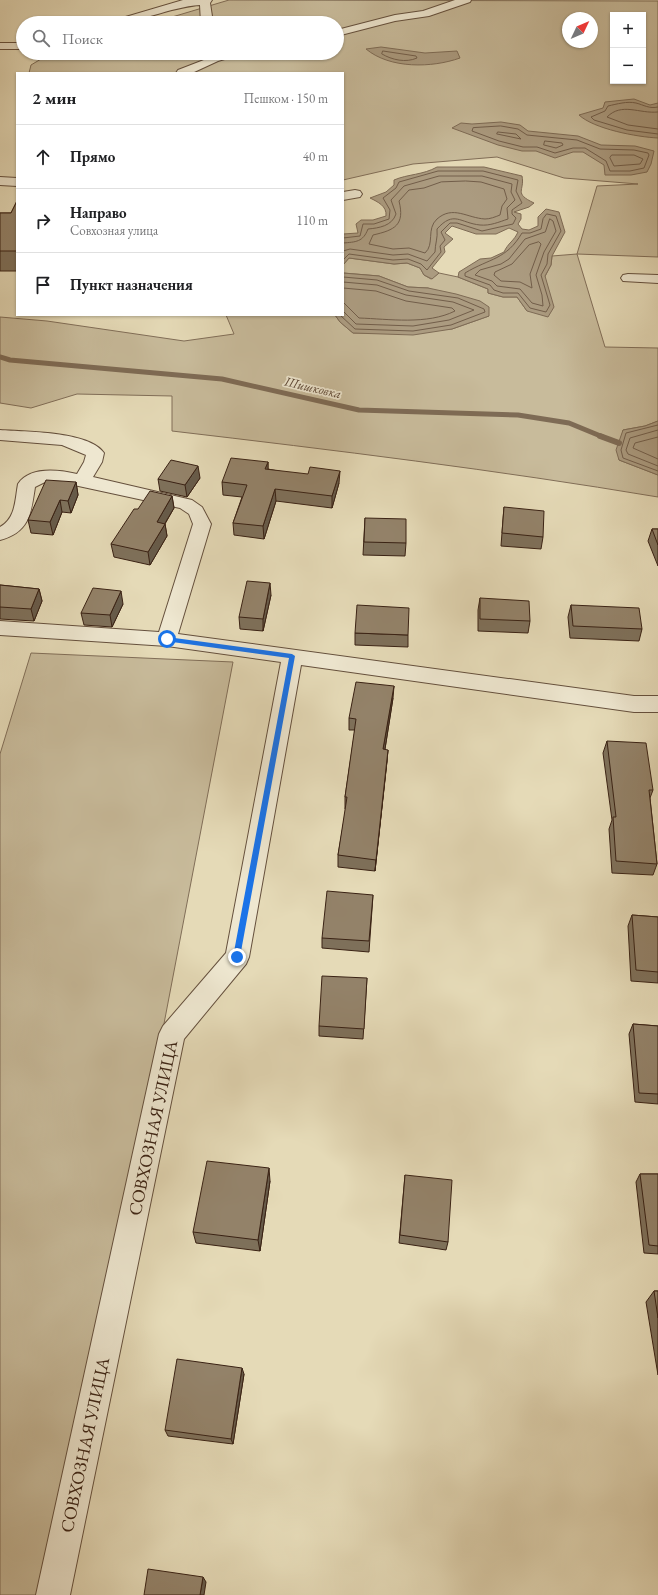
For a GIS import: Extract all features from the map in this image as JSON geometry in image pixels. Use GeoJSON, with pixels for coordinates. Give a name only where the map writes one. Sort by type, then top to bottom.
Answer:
{"type":"FeatureCollection","features":[{"type":"Feature","properties":{"kind":"street"},"geometry":{"type":"LineString","coordinates":[[344,31],[396,18],[425,14],[466,0]]}},
{"type":"Feature","properties":{"kind":"street"},"geometry":{"type":"LineString","coordinates":[[140,16],[184,3],[205,1],[207,16]]}},
{"type":"Feature","properties":{"kind":"street"},"geometry":{"type":"LineString","coordinates":[[0,46],[16,46]]}},
{"type":"Feature","properties":{"kind":"street"},"geometry":{"type":"LineString","coordinates":[[184,72],[206,60]]}},
{"type":"Feature","properties":{"kind":"street"},"geometry":{"type":"LineString","coordinates":[[214,60],[216,72]]}},
{"type":"Feature","properties":{"kind":"street"},"geometry":{"type":"LineString","coordinates":[[0,181],[16,182]]}},
{"type":"Feature","properties":{"kind":"street"},"geometry":{"type":"LineString","coordinates":[[628,278],[658,280]]}},
{"type":"Feature","properties":{"kind":"street"},"geometry":{"type":"LineString","coordinates":[[0,435],[75,442],[87,447],[95,453],[92,462],[82,480]]}},
{"type":"Feature","properties":{"kind":"street"},"geometry":{"type":"LineString","coordinates":[[0,534],[16,525],[21,517],[27,484],[37,478],[51,474],[165,498],[186,504],[196,511],[202,524],[167,639]]}},
{"type":"Feature","properties":{"kind":"street"},"geometry":{"type":"LineString","coordinates":[[0,628],[167,639],[634,704],[658,704]]}},
{"type":"Feature","properties":{"kind":"street","name":"СОВХОЗНАЯ УЛИЦА"},"geometry":{"type":"LineString","coordinates":[[53,1595],[172,1034],[237,957],[292,656]]}},
{"type":"Feature","properties":{"kind":"shaded area"},"geometry":{"type":"Polygon","coordinates":[[[229,0],[658,1],[658,257],[577,254],[597,186],[638,184],[564,178],[497,157],[413,164],[344,180],[344,72],[29,72],[31,65],[39,60],[344,60],[344,16],[175,16],[229,0]]]}},
{"type":"Feature","properties":{"kind":"shaded area"},"geometry":{"type":"Polygon","coordinates":[[[577,254],[605,347],[658,348],[658,421],[645,426],[623,430],[619,460],[658,475],[658,497],[415,461],[172,431],[172,396],[77,394],[31,408],[0,403],[0,317],[47,321],[184,341],[234,334],[226,316],[336,316],[340,322],[353,333],[452,329],[489,316],[428,288],[408,287],[379,276],[344,273],[344,264],[349,258],[394,264],[407,263],[420,268],[424,275],[431,279],[439,273],[458,277],[488,289],[488,293],[503,297],[517,297],[527,311],[551,265],[552,256],[577,254]]]}},
{"type":"Feature","properties":{"kind":"shaded area"},"geometry":{"type":"Polygon","coordinates":[[[31,653],[233,662],[55,1595],[0,1595],[0,754],[31,653]]]}},
{"type":"Feature","properties":{"kind":"water"},"geometry":{"type":"Polygon","coordinates":[[[381,47],[425,53],[457,51],[460,58],[437,64],[412,65],[387,60],[376,56],[366,49],[381,47]]]}},
{"type":"Feature","properties":{"kind":"water"},"geometry":{"type":"Polygon","coordinates":[[[634,99],[650,105],[658,103],[658,138],[628,134],[605,128],[586,120],[579,115],[603,108],[605,102],[634,99]]]}},
{"type":"Feature","properties":{"kind":"water"},"geometry":{"type":"Polygon","coordinates":[[[501,122],[520,125],[528,131],[578,136],[601,145],[635,146],[654,151],[651,164],[647,172],[631,175],[605,175],[604,165],[583,152],[573,152],[555,158],[536,151],[522,151],[498,145],[452,128],[461,123],[472,124],[501,122]]]}},
{"type":"Feature","properties":{"kind":"water"},"geometry":{"type":"Polygon","coordinates":[[[437,167],[484,167],[522,176],[522,194],[534,203],[529,207],[514,212],[521,214],[521,219],[518,224],[522,229],[529,230],[538,226],[538,217],[546,209],[559,212],[565,232],[552,256],[551,265],[545,276],[554,307],[548,317],[527,311],[517,297],[503,297],[488,293],[488,289],[458,277],[459,272],[480,259],[491,258],[504,252],[518,232],[509,228],[496,234],[476,234],[452,226],[445,233],[453,239],[444,247],[445,252],[432,268],[439,273],[432,279],[424,275],[420,268],[407,263],[394,264],[349,258],[344,264],[344,234],[358,233],[356,224],[361,220],[373,220],[386,216],[383,207],[370,198],[386,192],[394,185],[394,180],[432,170],[437,167]]]}},
{"type":"Feature","properties":{"kind":"water"},"geometry":{"type":"Polygon","coordinates":[[[344,273],[379,276],[408,287],[428,288],[456,294],[480,301],[489,307],[489,316],[452,329],[413,335],[353,333],[340,322],[336,316],[344,316],[344,273]]]}},
{"type":"Feature","properties":{"kind":"water"},"geometry":{"type":"Polygon","coordinates":[[[658,421],[658,475],[619,460],[616,450],[623,430],[645,426],[658,421]]]}},
{"type":"Feature","properties":{"kind":"building"},"geometry":{"type":"Polygon","coordinates":[[[16,203],[16,251],[0,251],[0,213],[11,213],[16,203]]]}},
{"type":"Feature","properties":{"kind":"building"},"geometry":{"type":"Polygon","coordinates":[[[231,458],[268,462],[265,469],[308,474],[310,467],[340,471],[332,496],[275,489],[263,526],[233,523],[247,485],[222,482],[231,458]]]}},
{"type":"Feature","properties":{"kind":"building"},"geometry":{"type":"Polygon","coordinates":[[[171,460],[198,466],[185,485],[158,479],[171,460]]]}},
{"type":"Feature","properties":{"kind":"building"},"geometry":{"type":"Polygon","coordinates":[[[46,480],[76,482],[68,501],[60,500],[50,522],[28,520],[46,480]]]}},
{"type":"Feature","properties":{"kind":"building"},"geometry":{"type":"Polygon","coordinates":[[[150,491],[172,496],[157,522],[165,524],[148,552],[111,544],[134,509],[138,509],[150,491]]]}},
{"type":"Feature","properties":{"kind":"building"},"geometry":{"type":"Polygon","coordinates":[[[504,507],[544,511],[543,537],[502,533],[504,507]]]}},
{"type":"Feature","properties":{"kind":"building"},"geometry":{"type":"Polygon","coordinates":[[[365,518],[406,519],[406,543],[364,542],[365,518]]]}},
{"type":"Feature","properties":{"kind":"building"},"geometry":{"type":"Polygon","coordinates":[[[652,529],[658,529],[658,545],[652,529]]]}},
{"type":"Feature","properties":{"kind":"building"},"geometry":{"type":"Polygon","coordinates":[[[247,581],[270,583],[263,619],[239,617],[247,581]]]}},
{"type":"Feature","properties":{"kind":"building"},"geometry":{"type":"Polygon","coordinates":[[[0,585],[39,589],[31,609],[0,607],[0,585]]]}},
{"type":"Feature","properties":{"kind":"building"},"geometry":{"type":"Polygon","coordinates":[[[93,588],[121,591],[110,615],[81,613],[93,588]]]}},
{"type":"Feature","properties":{"kind":"building"},"geometry":{"type":"Polygon","coordinates":[[[480,598],[529,601],[530,621],[480,619],[480,598]]]}},
{"type":"Feature","properties":{"kind":"building"},"geometry":{"type":"Polygon","coordinates":[[[357,605],[409,608],[408,635],[355,633],[357,605]]]}},
{"type":"Feature","properties":{"kind":"building"},"geometry":{"type":"Polygon","coordinates":[[[571,605],[639,608],[642,629],[573,626],[571,605]]]}},
{"type":"Feature","properties":{"kind":"building"},"geometry":{"type":"Polygon","coordinates":[[[356,682],[394,686],[383,749],[388,750],[376,860],[338,855],[347,797],[345,797],[356,719],[349,718],[356,682]]]}},
{"type":"Feature","properties":{"kind":"building"},"geometry":{"type":"Polygon","coordinates":[[[607,741],[646,743],[653,790],[649,790],[657,864],[616,861],[613,817],[616,817],[607,741]]]}},
{"type":"Feature","properties":{"kind":"building"},"geometry":{"type":"Polygon","coordinates":[[[327,891],[373,895],[369,941],[322,938],[327,891]]]}},
{"type":"Feature","properties":{"kind":"building"},"geometry":{"type":"Polygon","coordinates":[[[632,915],[658,917],[658,972],[636,970],[632,915]]]}},
{"type":"Feature","properties":{"kind":"building"},"geometry":{"type":"Polygon","coordinates":[[[322,976],[367,978],[364,1029],[319,1026],[322,976]]]}},
{"type":"Feature","properties":{"kind":"building"},"geometry":{"type":"Polygon","coordinates":[[[633,1024],[658,1026],[658,1094],[639,1093],[633,1024]]]}},
{"type":"Feature","properties":{"kind":"building"},"geometry":{"type":"Polygon","coordinates":[[[207,1161],[269,1168],[258,1240],[193,1232],[207,1161]]]}},
{"type":"Feature","properties":{"kind":"building"},"geometry":{"type":"Polygon","coordinates":[[[640,1174],[658,1174],[658,1246],[649,1245],[640,1174]]]}},
{"type":"Feature","properties":{"kind":"building"},"geometry":{"type":"Polygon","coordinates":[[[405,1175],[452,1180],[448,1242],[400,1235],[405,1175]]]}},
{"type":"Feature","properties":{"kind":"building"},"geometry":{"type":"Polygon","coordinates":[[[654,1291],[658,1291],[658,1318],[654,1291]]]}},
{"type":"Feature","properties":{"kind":"building"},"geometry":{"type":"Polygon","coordinates":[[[177,1359],[242,1368],[231,1439],[165,1430],[177,1359]]]}},
{"type":"Feature","properties":{"kind":"building"},"geometry":{"type":"Polygon","coordinates":[[[148,1569],[203,1577],[200,1595],[144,1595],[148,1569]]]}},
{"type":"Feature","properties":{"kind":"waterway","name":"Шишковка"},"geometry":{"type":"LineString","coordinates":[[0,357],[10,360],[222,379],[359,410],[518,415],[569,423],[603,437]]}},
{"type":"Feature","properties":{"kind":"waterway","name":"Шишковка"},"geometry":{"type":"LineString","coordinates":[[600,436],[619,443]]}},
{"type":"Feature","properties":{"kind":"route"},"geometry":{"type":"LineString","coordinates":[[167,639],[292,656],[237,957]]}}]}
